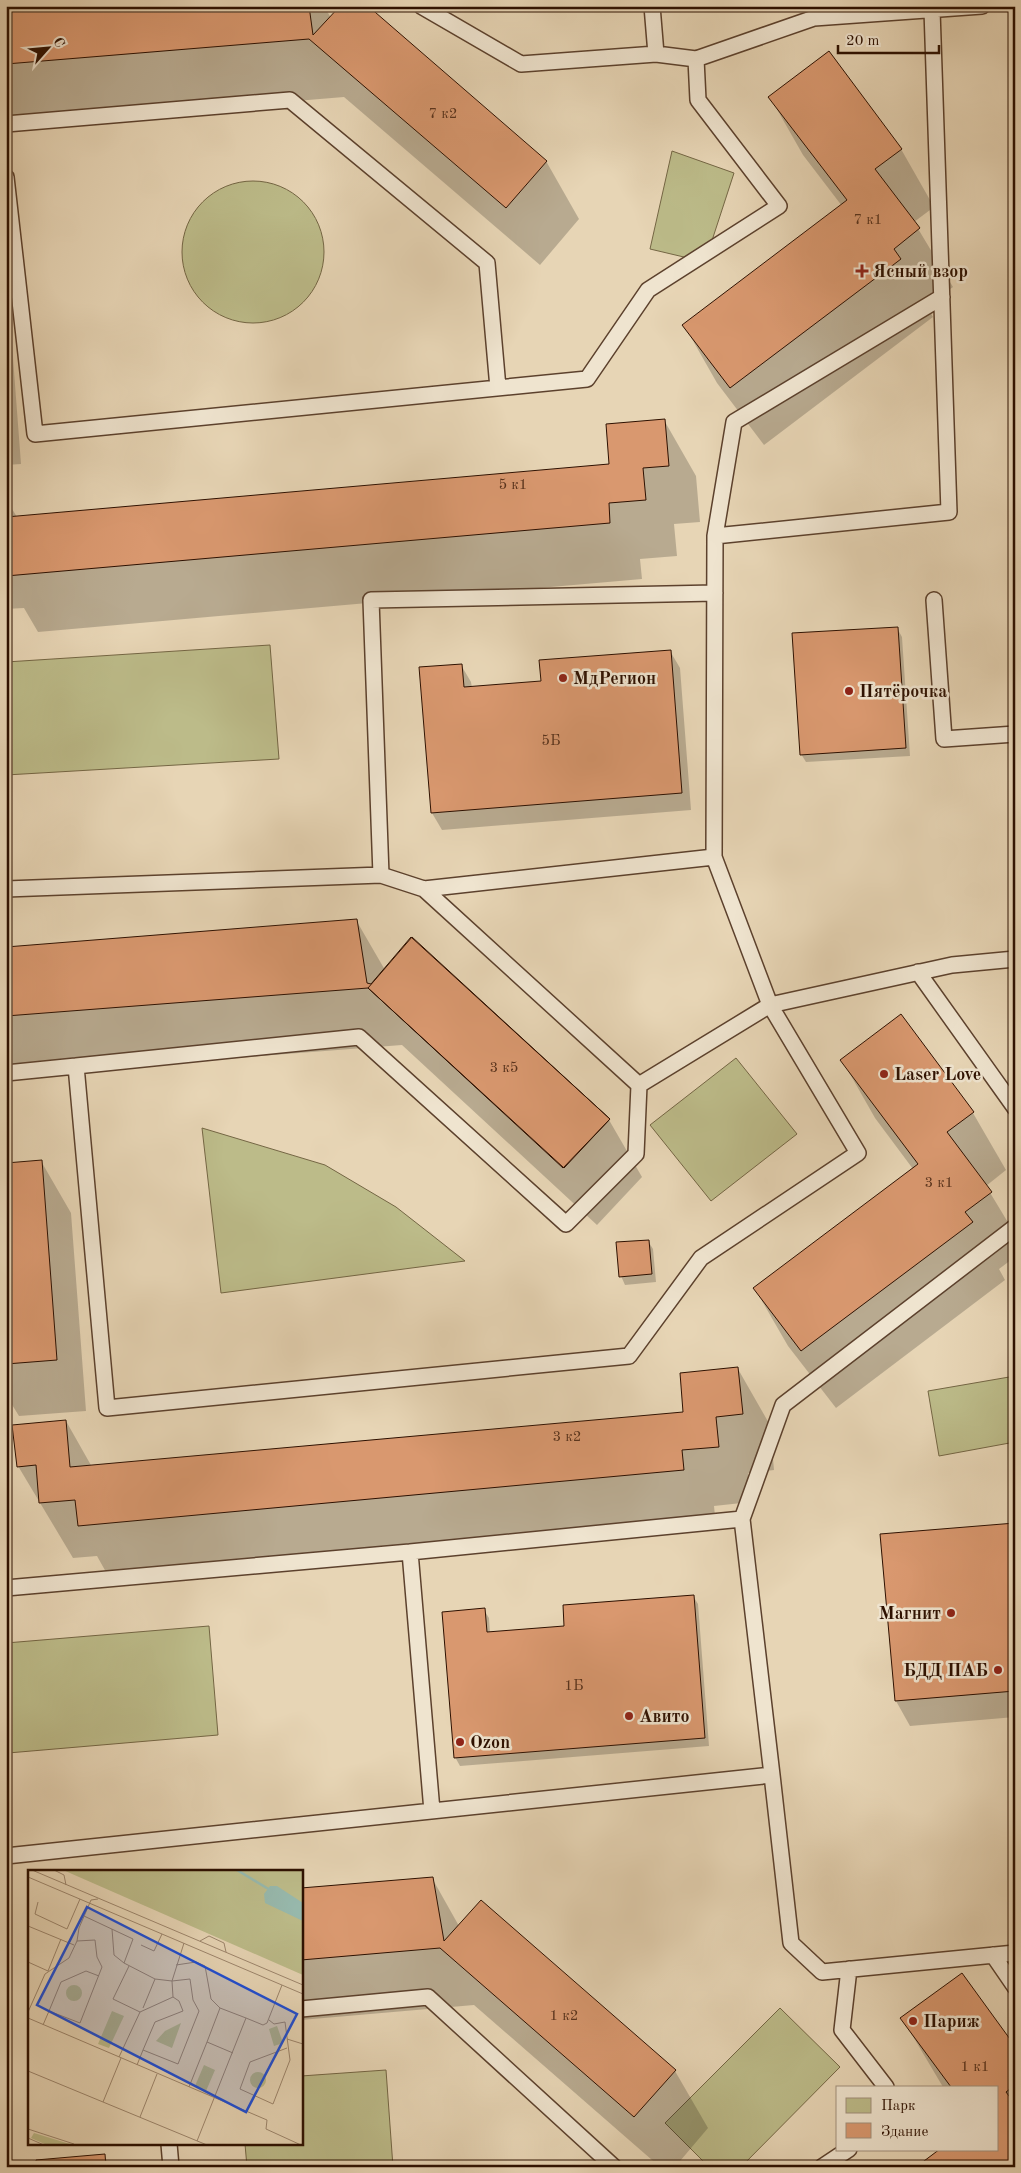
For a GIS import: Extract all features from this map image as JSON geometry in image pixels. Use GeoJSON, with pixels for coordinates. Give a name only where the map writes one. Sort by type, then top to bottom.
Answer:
{"type":"FeatureCollection","features":[{"type":"Feature","properties":{"kind":"lane"},"geometry":{"type":"LineString","coordinates":[[421,6],[521,64],[656,54],[696,59],[814,18],[982,6]]}},
{"type":"Feature","properties":{"kind":"lane"},"geometry":{"type":"LineString","coordinates":[[652,6],[656,54]]}},
{"type":"Feature","properties":{"kind":"lane"},"geometry":{"type":"LineString","coordinates":[[715,536],[949,512],[932,10]]}},
{"type":"Feature","properties":{"kind":"lane"},"geometry":{"type":"LineString","coordinates":[[6,177],[34,434],[587,380],[648,290],[779,206],[698,100],[696,59]]}},
{"type":"Feature","properties":{"kind":"lane"},"geometry":{"type":"LineString","coordinates":[[6,124],[290,100],[487,263],[498,388]]}},
{"type":"Feature","properties":{"kind":"lane"},"geometry":{"type":"LineString","coordinates":[[76,1066],[107,1408],[629,1356],[701,1258],[858,1153],[770,1005],[714,857],[715,536],[734,422],[942,297]]}},
{"type":"Feature","properties":{"kind":"lane"},"geometry":{"type":"LineString","coordinates":[[381,875],[371,600],[715,593]]}},
{"type":"Feature","properties":{"kind":"lane"},"geometry":{"type":"LineString","coordinates":[[934,600],[944,739],[1015,734]]}},
{"type":"Feature","properties":{"kind":"lane"},"geometry":{"type":"LineString","coordinates":[[6,889],[381,875],[424,889],[714,857]]}},
{"type":"Feature","properties":{"kind":"lane"},"geometry":{"type":"LineString","coordinates":[[6,1073],[359,1038],[566,1224],[636,1154],[638,1085],[424,889]]}},
{"type":"Feature","properties":{"kind":"lane"},"geometry":{"type":"LineString","coordinates":[[638,1085],[770,1005],[952,965],[1015,959]]}},
{"type":"Feature","properties":{"kind":"lane"},"geometry":{"type":"LineString","coordinates":[[918,972],[1015,1108]]}},
{"type":"Feature","properties":{"kind":"lane"},"geometry":{"type":"LineString","coordinates":[[1015,1227],[783,1405],[742,1519],[790,1943],[822,1972],[1015,1953]]}},
{"type":"Feature","properties":{"kind":"lane"},"geometry":{"type":"LineString","coordinates":[[6,1588],[410,1552],[742,1519]]}},
{"type":"Feature","properties":{"kind":"lane"},"geometry":{"type":"LineString","coordinates":[[410,1552],[432,1811]]}},
{"type":"Feature","properties":{"kind":"lane"},"geometry":{"type":"LineString","coordinates":[[6,1856],[772,1775]]}},
{"type":"Feature","properties":{"kind":"lane"},"geometry":{"type":"LineString","coordinates":[[993,1955],[1015,1987]]}},
{"type":"Feature","properties":{"kind":"lane"},"geometry":{"type":"LineString","coordinates":[[849,1970],[842,2030],[885,2086]]}},
{"type":"Feature","properties":{"kind":"lane"},"geometry":{"type":"LineString","coordinates":[[302,2009],[428,1997],[614,2167]]}},
{"type":"Feature","properties":{"kind":"lane"},"geometry":{"type":"LineString","coordinates":[[169,2146],[171,2167]]}},
{"type":"Feature","properties":{"kind":"lane"},"geometry":{"type":"LineString","coordinates":[[822,2167],[848,2150]]}},
{"type":"Feature","properties":{"kind":"green space"},"geometry":{"type":"Polygon","coordinates":[[[672,151],[734,173],[705,262],[650,249],[672,151]]]}},
{"type":"Feature","properties":{"kind":"green space"},"geometry":{"type":"Polygon","coordinates":[[[253,181],[267,182],[280,186],[293,193],[303,202],[312,212],[319,225],[323,238],[323,266],[319,279],[312,292],[303,302],[293,311],[280,318],[267,322],[253,323],[239,322],[226,318],[213,311],[203,302],[194,292],[187,279],[183,266],[182,252],[183,238],[187,225],[194,212],[203,202],[213,193],[226,186],[239,182],[253,181]]]}},
{"type":"Feature","properties":{"kind":"green space"},"geometry":{"type":"Polygon","coordinates":[[[270,645],[279,759],[6,775],[6,662],[270,645]]]}},
{"type":"Feature","properties":{"kind":"green space"},"geometry":{"type":"Polygon","coordinates":[[[736,1058],[797,1134],[711,1201],[650,1125],[736,1058]]]}},
{"type":"Feature","properties":{"kind":"green space"},"geometry":{"type":"Polygon","coordinates":[[[202,1128],[325,1165],[396,1207],[465,1261],[221,1293],[202,1128]]]}},
{"type":"Feature","properties":{"kind":"green space"},"geometry":{"type":"Polygon","coordinates":[[[1015,1376],[1015,1442],[939,1456],[928,1391],[1015,1376]]]}},
{"type":"Feature","properties":{"kind":"green space"},"geometry":{"type":"Polygon","coordinates":[[[209,1626],[218,1735],[8,1753],[6,1643],[209,1626]]]}},
{"type":"Feature","properties":{"kind":"green space"},"geometry":{"type":"Polygon","coordinates":[[[780,2008],[840,2067],[741,2167],[709,2167],[665,2123],[780,2008]]]}},
{"type":"Feature","properties":{"kind":"green space"},"geometry":{"type":"Polygon","coordinates":[[[386,2070],[393,2167],[247,2167],[245,2146],[302,2146],[302,2076],[386,2070]]]}},
{"type":"Feature","properties":{"kind":"building"},"geometry":{"type":"Polygon","coordinates":[[[6,6],[309,6],[313,35],[340,6],[368,6],[547,161],[506,208],[309,39],[6,64],[6,6]]]}},
{"type":"Feature","properties":{"kind":"building"},"geometry":{"type":"Polygon","coordinates":[[[829,51],[902,149],[875,169],[920,228],[894,249],[901,259],[730,388],[682,325],[847,200],[768,97],[829,51]]]}},
{"type":"Feature","properties":{"kind":"building"},"geometry":{"type":"Polygon","coordinates":[[[665,419],[669,466],[643,468],[646,500],[609,503],[610,523],[6,576],[6,517],[609,464],[606,424],[665,419]]]}},
{"type":"Feature","properties":{"kind":"building","name":"Пятёрочка"},"geometry":{"type":"Polygon","coordinates":[[[898,627],[906,748],[800,755],[792,633],[898,627]]]}},
{"type":"Feature","properties":{"kind":"building"},"geometry":{"type":"Polygon","coordinates":[[[671,650],[682,793],[431,813],[419,667],[462,664],[464,687],[541,681],[539,660],[671,650]]]}},
{"type":"Feature","properties":{"kind":"building"},"geometry":{"type":"Polygon","coordinates":[[[357,919],[367,983],[371,984],[411,937],[610,1119],[563,1168],[368,988],[6,1016],[6,947],[357,919]]]}},
{"type":"Feature","properties":{"kind":"building"},"geometry":{"type":"Polygon","coordinates":[[[412,937],[610,1119],[564,1168],[368,988],[412,937]]]}},
{"type":"Feature","properties":{"kind":"building"},"geometry":{"type":"Polygon","coordinates":[[[901,1014],[974,1112],[947,1132],[992,1192],[965,1212],[973,1222],[801,1351],[753,1288],[918,1164],[840,1060],[901,1014]]]}},
{"type":"Feature","properties":{"kind":"building"},"geometry":{"type":"Polygon","coordinates":[[[42,1160],[57,1360],[6,1364],[6,1163],[42,1160]]]}},
{"type":"Feature","properties":{"kind":"building"},"geometry":{"type":"Polygon","coordinates":[[[649,1240],[652,1274],[619,1277],[616,1242],[649,1240]]]}},
{"type":"Feature","properties":{"kind":"building"},"geometry":{"type":"Polygon","coordinates":[[[738,1367],[743,1414],[716,1417],[719,1447],[682,1450],[684,1470],[78,1526],[75,1500],[39,1503],[36,1465],[17,1467],[12,1425],[66,1420],[70,1467],[683,1412],[680,1373],[738,1367]]]}},
{"type":"Feature","properties":{"kind":"building","name":"Магнит"},"geometry":{"type":"Polygon","coordinates":[[[1015,1523],[1015,1691],[895,1701],[880,1534],[1015,1523]]]}},
{"type":"Feature","properties":{"kind":"building"},"geometry":{"type":"Polygon","coordinates":[[[694,1595],[705,1738],[454,1758],[442,1612],[485,1608],[487,1632],[564,1626],[563,1605],[694,1595]]]}},
{"type":"Feature","properties":{"kind":"building"},"geometry":{"type":"Polygon","coordinates":[[[433,1877],[444,1941],[481,1900],[676,2070],[634,2117],[440,1948],[302,1960],[302,1888],[433,1877]]]}},
{"type":"Feature","properties":{"kind":"building"},"geometry":{"type":"Polygon","coordinates":[[[962,1973],[1015,2046],[1015,2085],[1006,2092],[1015,2104],[1015,2167],[916,2167],[939,2150],[998,2150],[998,2086],[950,2086],[900,2018],[962,1973]]]}},
{"type":"Feature","properties":{"kind":"building"},"geometry":{"type":"Polygon","coordinates":[[[105,2154],[106,2167],[36,2167],[36,2160],[105,2154]]]}},
{"type":"Feature","properties":{"kind":"place","name":"Ясный взор"},"geometry":{"type":"Point","coordinates":[862,271]}},
{"type":"Feature","properties":{"kind":"place","name":"МдРегион"},"geometry":{"type":"Point","coordinates":[563,678]}},
{"type":"Feature","properties":{"kind":"place","name":"Пятёрочка"},"geometry":{"type":"Point","coordinates":[849,691]}},
{"type":"Feature","properties":{"kind":"place","name":"Laser Love"},"geometry":{"type":"Point","coordinates":[884,1074]}},
{"type":"Feature","properties":{"kind":"place","name":"Магнит"},"geometry":{"type":"Point","coordinates":[951,1613]}},
{"type":"Feature","properties":{"kind":"place","name":"БДД ПАБ"},"geometry":{"type":"Point","coordinates":[998,1670]}},
{"type":"Feature","properties":{"kind":"place","name":"Авито"},"geometry":{"type":"Point","coordinates":[629,1716]}},
{"type":"Feature","properties":{"kind":"place","name":"Ozon"},"geometry":{"type":"Point","coordinates":[460,1742]}},
{"type":"Feature","properties":{"kind":"place","name":"Париж"},"geometry":{"type":"Point","coordinates":[913,2021]}}]}
